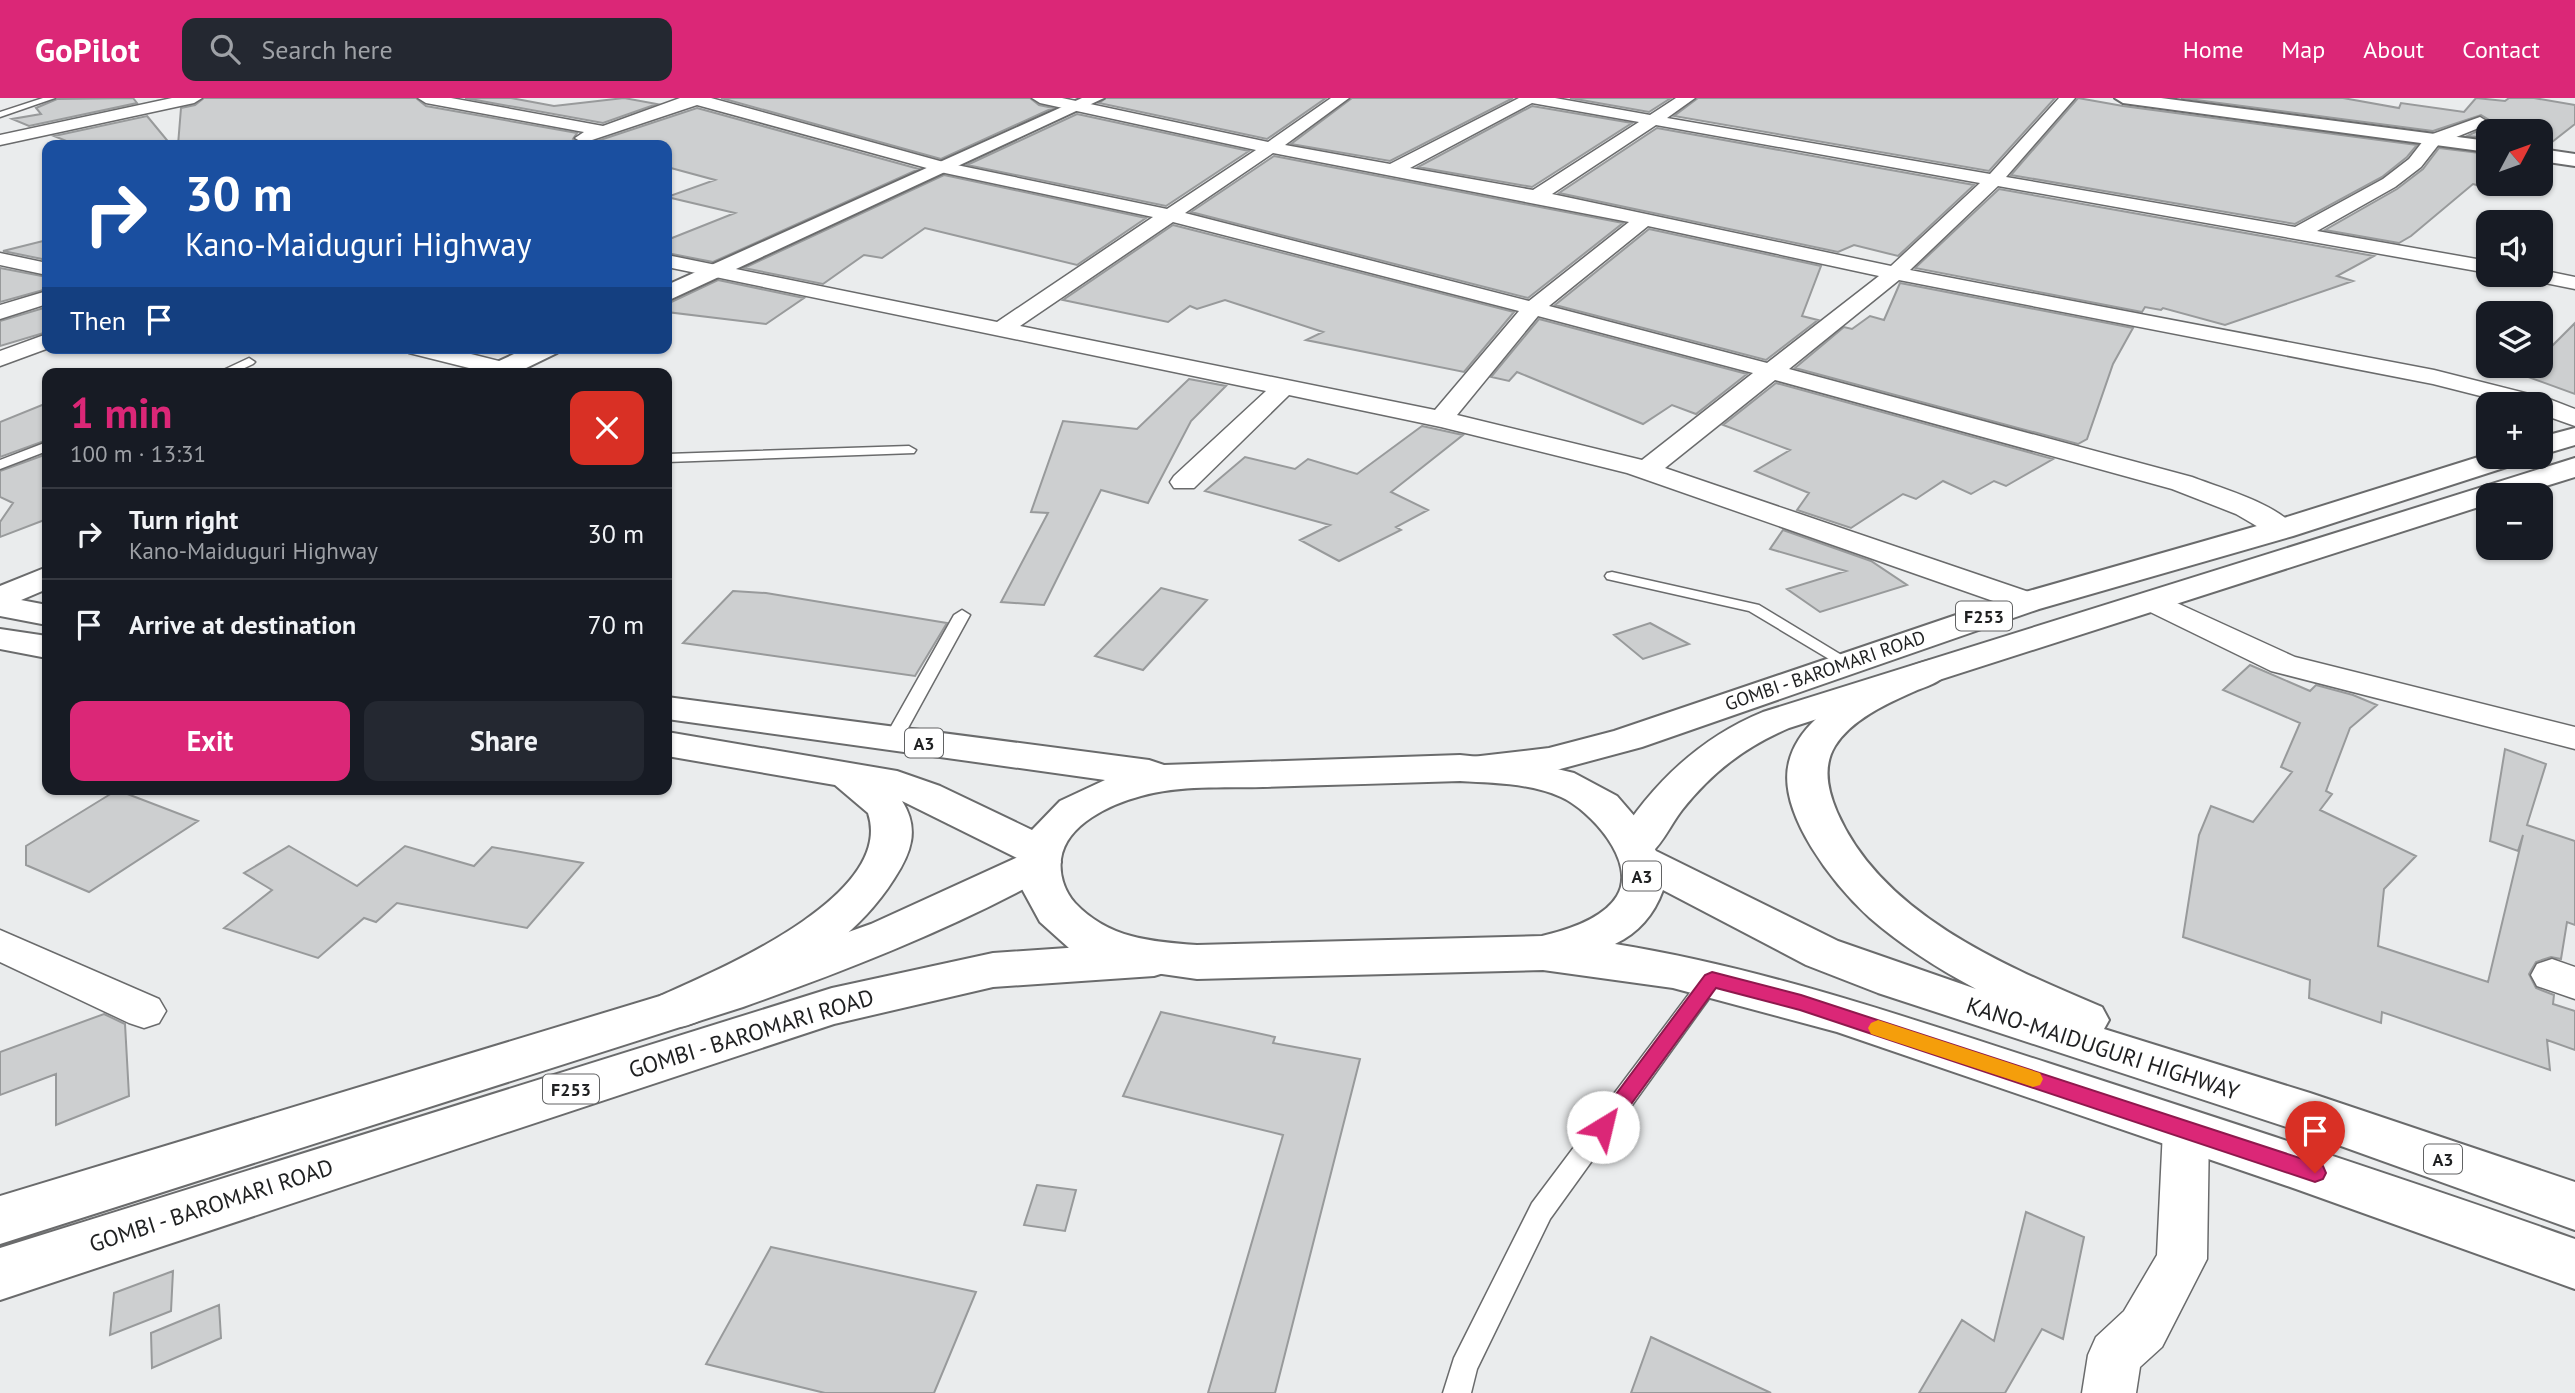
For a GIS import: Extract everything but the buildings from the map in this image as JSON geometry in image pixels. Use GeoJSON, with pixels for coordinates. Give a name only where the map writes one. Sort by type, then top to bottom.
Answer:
{"type":"FeatureCollection","features":[{"type":"Feature","properties":{"kind":"main road"},"geometry":{"type":"LineString","coordinates":[[2123,98],[2476,145]]}},
{"type":"Feature","properties":{"kind":"main road"},"geometry":{"type":"LineString","coordinates":[[672,292],[1088,103]]}},
{"type":"Feature","properties":{"kind":"main road"},"geometry":{"type":"LineString","coordinates":[[2553,157],[2575,160]]}},
{"type":"Feature","properties":{"kind":"main road"},"geometry":{"type":"LineString","coordinates":[[505,368],[535,354]]}},
{"type":"Feature","properties":{"kind":"main road"},"geometry":{"type":"LineString","coordinates":[[2553,442],[2575,436]]}},
{"type":"Feature","properties":{"kind":"main road","name":"GOMBI - BAROMARI ROAD"},"geometry":{"type":"LineString","coordinates":[[1461,768],[1549,760],[1628,739],[1845,662],[2027,602],[2282,529],[2476,467]]}},
{"type":"Feature","properties":{"kind":"main road","name":"GOMBI - BAROMARI ROAD"},"geometry":{"type":"LineString","coordinates":[[1638,854],[1677,789],[1701,764],[1732,740],[1776,720],[2575,467]]}},
{"type":"Feature","properties":{"kind":"main road"},"geometry":{"type":"LineString","coordinates":[[0,599],[42,580]]}},
{"type":"Feature","properties":{"kind":"main road"},"geometry":{"type":"LineString","coordinates":[[0,606],[42,614]]}},
{"type":"Feature","properties":{"kind":"main road"},"geometry":{"type":"LineString","coordinates":[[0,639],[42,646]]}},
{"type":"Feature","properties":{"kind":"main road","name":"A3"},"geometry":{"type":"LineString","coordinates":[[1931,671],[1879,694],[1845,716],[1822,736],[1810,755],[1807,782],[1816,816],[1831,846],[1853,872],[1888,910],[1985,973],[2061,1010],[2310,1114]]}},
{"type":"Feature","properties":{"kind":"main road","name":"A3"},"geometry":{"type":"LineString","coordinates":[[672,709],[1084,767],[1182,777],[1461,768],[1543,777],[1591,796],[1612,813],[1638,854],[1641,890],[1627,917],[1606,932],[1577,945],[1554,951],[1510,954],[1197,962],[1154,959],[1093,941],[1064,922],[1048,901],[1040,874],[1047,835],[1092,800],[1121,788],[1182,777]]}},
{"type":"Feature","properties":{"kind":"main road","name":"A3"},"geometry":{"type":"LineString","coordinates":[[672,745],[883,780],[926,795],[1041,857]]}},
{"type":"Feature","properties":{"kind":"main road","name":"A3"},"geometry":{"type":"LineString","coordinates":[[677,1009],[759,969],[832,924],[858,899],[877,873],[890,850],[894,827],[887,806],[871,790],[840,771]]}},
{"type":"Feature","properties":{"kind":"main road","name":"KANO-MAIDUGURI HIGHWAY"},"geometry":{"type":"LineString","coordinates":[[1638,854],[1822,953],[1894,981],[2310,1114],[2575,1206]]}},
{"type":"Feature","properties":{"kind":"main road","name":"F253"},"geometry":{"type":"LineString","coordinates":[[0,1220],[677,1009],[896,933],[995,888],[1041,857]]}},
{"type":"Feature","properties":{"kind":"main road","name":"A3"},"geometry":{"type":"LineString","coordinates":[[1510,954],[1617,962],[1712,980],[1801,1003],[2444,1215],[2575,1264]]}},
{"type":"Feature","properties":{"kind":"main road","name":"GOMBI - BAROMARI ROAD"},"geometry":{"type":"LineString","coordinates":[[0,1274],[832,1006],[993,970],[1154,959]]}},
{"type":"Feature","properties":{"kind":"street"},"geometry":{"type":"LineString","coordinates":[[0,141],[194,98]]}},
{"type":"Feature","properties":{"kind":"street"},"geometry":{"type":"LineString","coordinates":[[426,98],[603,131]]}},
{"type":"Feature","properties":{"kind":"street"},"geometry":{"type":"LineString","coordinates":[[1040,98],[1088,103],[1272,148],[1536,196],[1895,273],[2434,377],[2491,392]]}},
{"type":"Feature","properties":{"kind":"street"},"geometry":{"type":"LineString","coordinates":[[1000,330],[1102,257],[1272,148],[1341,98]]}},
{"type":"Feature","properties":{"kind":"street"},"geometry":{"type":"LineString","coordinates":[[1392,170],[1530,98],[2476,265]]}},
{"type":"Feature","properties":{"kind":"street"},"geometry":{"type":"LineString","coordinates":[[1536,196],[1656,121],[1687,98]]}},
{"type":"Feature","properties":{"kind":"street"},"geometry":{"type":"LineString","coordinates":[[1646,470],[1774,372],[1895,273],[1994,180],[2067,98]]}},
{"type":"Feature","properties":{"kind":"street"},"geometry":{"type":"LineString","coordinates":[[577,140],[696,99],[945,168],[1169,215],[1774,372],[2182,483],[2246,509],[2282,529]]}},
{"type":"Feature","properties":{"kind":"street"},"geometry":{"type":"LineString","coordinates":[[2299,233],[2389,183],[2415,163],[2433,140],[2476,124]]}},
{"type":"Feature","properties":{"kind":"street"},"geometry":{"type":"LineString","coordinates":[[35,133],[71,140]]}},
{"type":"Feature","properties":{"kind":"street"},"geometry":{"type":"LineString","coordinates":[[1441,419],[1534,308],[1644,219]]}},
{"type":"Feature","properties":{"kind":"street"},"geometry":{"type":"LineString","coordinates":[[0,259],[42,268]]}},
{"type":"Feature","properties":{"kind":"street"},"geometry":{"type":"LineString","coordinates":[[672,262],[714,273],[1441,419],[1646,470],[2027,602]]}},
{"type":"Feature","properties":{"kind":"street"},"geometry":{"type":"LineString","coordinates":[[2553,279],[2575,283]]}},
{"type":"Feature","properties":{"kind":"street"},"geometry":{"type":"LineString","coordinates":[[0,312],[42,299]]}},
{"type":"Feature","properties":{"kind":"street"},"geometry":{"type":"LineString","coordinates":[[0,359],[42,343]]}},
{"type":"Feature","properties":{"kind":"street"},"geometry":{"type":"LineString","coordinates":[[438,354],[488,368]]}},
{"type":"Feature","properties":{"kind":"street"},"geometry":{"type":"LineString","coordinates":[[1184,482],[1284,387]]}},
{"type":"Feature","properties":{"kind":"street"},"geometry":{"type":"LineString","coordinates":[[2553,410],[2575,418]]}},
{"type":"Feature","properties":{"kind":"street"},"geometry":{"type":"LineString","coordinates":[[2155,602],[2283,664],[2575,737]]}},
{"type":"Feature","properties":{"kind":"street"},"geometry":{"type":"LineString","coordinates":[[0,945],[144,1011]]}},
{"type":"Feature","properties":{"kind":"street"},"geometry":{"type":"LineString","coordinates":[[2109,1393],[2115,1355],[2143,1329],[2182,1259],[2186,1130]]}},
{"type":"Feature","properties":{"kind":"lane"},"geometry":{"type":"LineString","coordinates":[[0,115],[51,98]]}},
{"type":"Feature","properties":{"kind":"lane"},"geometry":{"type":"LineString","coordinates":[[235,368],[249,362]]}},
{"type":"Feature","properties":{"kind":"lane"},"geometry":{"type":"LineString","coordinates":[[0,465],[42,448]]}},
{"type":"Feature","properties":{"kind":"lane"},"geometry":{"type":"LineString","coordinates":[[672,458],[756,458],[842,450],[909,450]]}},
{"type":"Feature","properties":{"kind":"lane"},"geometry":{"type":"LineString","coordinates":[[1612,576],[1754,608],[1845,662]]}},
{"type":"Feature","properties":{"kind":"lane"},"geometry":{"type":"LineString","coordinates":[[893,739],[962,615]]}},
{"type":"Feature","properties":{"kind":"lane"},"geometry":{"type":"LineString","coordinates":[[1457,1393],[1464,1367],[1541,1211],[1712,980]]}},
{"type":"Feature","properties":{"kind":"slow traffic"},"geometry":{"type":"LineString","coordinates":[[1878,1028],[2033,1079]]}},
{"type":"Feature","properties":{"kind":"route"},"geometry":{"type":"LineString","coordinates":[[1603,1127],[1712,980],[1801,1003],[2315,1173]]}}]}
